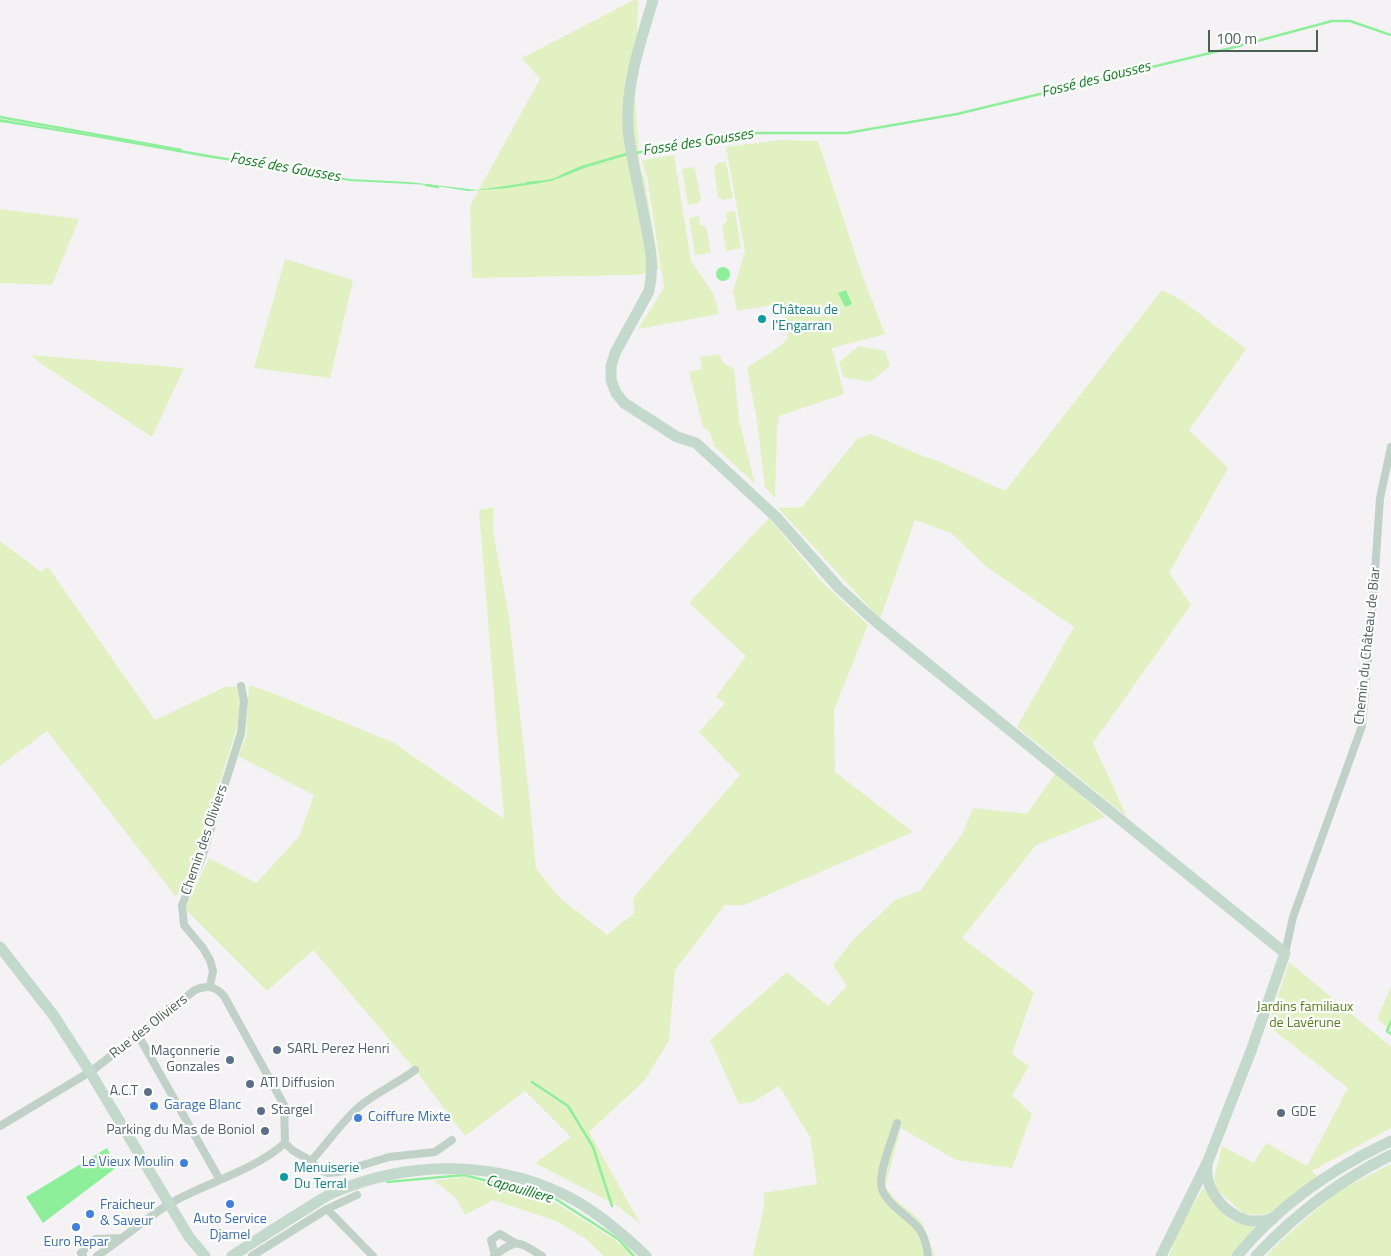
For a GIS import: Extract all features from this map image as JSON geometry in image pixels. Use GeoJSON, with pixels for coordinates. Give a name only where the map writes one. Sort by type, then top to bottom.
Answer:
{"type":"FeatureCollection","features":[{"type":"Feature","properties":{"kind":"street"},"geometry":{"type":"LineString","coordinates":[[654,0],[634,67],[629,92],[629,127],[634,167],[651,252],[652,280],[646,297],[615,353],[611,366],[612,380],[616,393],[624,403],[677,437],[696,443],[776,517],[834,582],[875,621],[1285,953],[1251,1051],[1208,1160],[1162,1256]]}},
{"type":"Feature","properties":{"kind":"street","name":"Chemin du Château de Biar"},"geometry":{"type":"LineString","coordinates":[[1285,953],[1293,916],[1362,726],[1380,498],[1391,447]]}},
{"type":"Feature","properties":{"kind":"street","name":"Chemin des Oliviers"},"geometry":{"type":"LineString","coordinates":[[210,986],[213,971],[210,960],[203,948],[184,925],[182,905],[201,860],[241,733],[244,702],[241,686]]}},
{"type":"Feature","properties":{"kind":"street"},"geometry":{"type":"LineString","coordinates":[[0,947],[54,1016],[90,1072],[189,1238],[205,1256]]}},
{"type":"Feature","properties":{"kind":"street"},"geometry":{"type":"LineString","coordinates":[[210,986],[218,989],[224,996],[284,1105],[285,1143],[292,1150],[310,1160],[323,1172],[335,1173],[389,1157],[435,1152],[452,1140]]}},
{"type":"Feature","properties":{"kind":"street","name":"Rue des Oliviers"},"geometry":{"type":"LineString","coordinates":[[0,1126],[90,1072],[195,990],[210,986]]}},
{"type":"Feature","properties":{"kind":"street"},"geometry":{"type":"LineString","coordinates":[[138,1035],[220,1180]]}},
{"type":"Feature","properties":{"kind":"street"},"geometry":{"type":"LineString","coordinates":[[310,1160],[356,1110],[415,1070]]}},
{"type":"Feature","properties":{"kind":"street"},"geometry":{"type":"LineString","coordinates":[[897,1123],[882,1176],[882,1190],[888,1200],[921,1231],[928,1256]]}},
{"type":"Feature","properties":{"kind":"street"},"geometry":{"type":"LineString","coordinates":[[1237,1256],[1273,1219],[1300,1195],[1359,1156],[1391,1141]]}},
{"type":"Feature","properties":{"kind":"street"},"geometry":{"type":"LineString","coordinates":[[97,1256],[169,1205],[276,1151],[285,1143]]}},
{"type":"Feature","properties":{"kind":"street"},"geometry":{"type":"LineString","coordinates":[[1256,1256],[1298,1214],[1319,1198],[1373,1164],[1391,1155]]}},
{"type":"Feature","properties":{"kind":"street"},"geometry":{"type":"LineString","coordinates":[[1208,1160],[1207,1179],[1210,1188],[1219,1201],[1231,1212],[1244,1219],[1253,1221],[1273,1219]]}},
{"type":"Feature","properties":{"kind":"street"},"geometry":{"type":"LineString","coordinates":[[232,1256],[334,1192],[389,1174],[444,1169],[475,1169],[507,1175],[556,1192],[577,1202],[622,1233],[646,1256]]}},
{"type":"Feature","properties":{"kind":"street"},"geometry":{"type":"LineString","coordinates":[[1195,1186],[1207,1179]]}},
{"type":"Feature","properties":{"kind":"street"},"geometry":{"type":"LineString","coordinates":[[252,1256],[327,1209],[357,1195]]}},
{"type":"Feature","properties":{"kind":"street"},"geometry":{"type":"LineString","coordinates":[[327,1209],[373,1256]]}},
{"type":"Feature","properties":{"kind":"street"},"geometry":{"type":"LineString","coordinates":[[515,1243],[510,1244],[495,1256],[491,1240],[500,1234],[542,1256]]}},
{"type":"Feature","properties":{"kind":"street"},"geometry":{"type":"LineString","coordinates":[[82,1256],[81,1253],[95,1239],[123,1238]]}},
{"type":"Feature","properties":{"kind":"street"},"geometry":{"type":"LineString","coordinates":[[189,1238],[194,1256]]}},
{"type":"Feature","properties":{"kind":"green space"},"geometry":{"type":"Polygon","coordinates":[[[634,0],[638,0],[635,95],[639,158],[642,175],[644,176],[659,269],[638,275],[472,278],[470,206],[540,79],[522,58],[634,0]]]}},
{"type":"Feature","properties":{"kind":"green space"},"geometry":{"type":"Polygon","coordinates":[[[779,140],[818,141],[861,272],[885,334],[832,348],[844,394],[779,416],[775,498],[765,487],[757,421],[747,368],[774,351],[788,338],[783,303],[737,311],[733,291],[745,251],[726,147],[779,140]]]}},
{"type":"Feature","properties":{"kind":"green space"},"geometry":{"type":"Polygon","coordinates":[[[674,155],[691,261],[713,293],[719,314],[638,329],[664,288],[647,176],[642,160],[674,155]]]}},
{"type":"Feature","properties":{"kind":"green space"},"geometry":{"type":"Polygon","coordinates":[[[726,162],[733,198],[723,200],[718,197],[714,167],[718,163],[726,162]]]}},
{"type":"Feature","properties":{"kind":"green space"},"geometry":{"type":"Polygon","coordinates":[[[691,167],[695,169],[701,199],[698,203],[688,205],[682,169],[691,167]]]}},
{"type":"Feature","properties":{"kind":"green space"},"geometry":{"type":"Polygon","coordinates":[[[0,209],[79,219],[52,285],[0,283],[0,209]]]}},
{"type":"Feature","properties":{"kind":"green space"},"geometry":{"type":"Polygon","coordinates":[[[735,211],[741,248],[726,251],[722,225],[727,221],[726,212],[735,211]]]}},
{"type":"Feature","properties":{"kind":"green space"},"geometry":{"type":"Polygon","coordinates":[[[699,216],[700,225],[706,227],[711,253],[695,255],[689,218],[699,216]]]}},
{"type":"Feature","properties":{"kind":"green space"},"geometry":{"type":"Polygon","coordinates":[[[285,259],[353,280],[330,378],[254,368],[285,259]]]}},
{"type":"Feature","properties":{"kind":"green space"},"geometry":{"type":"Polygon","coordinates":[[[1162,290],[1180,299],[1246,349],[1189,430],[1228,468],[1169,573],[1191,605],[1093,743],[1127,817],[1017,727],[1074,627],[987,567],[951,533],[915,520],[880,619],[778,508],[802,507],[857,439],[871,434],[936,460],[1005,491],[1162,290]]]}},
{"type":"Feature","properties":{"kind":"green space"},"geometry":{"type":"Polygon","coordinates":[[[859,346],[885,351],[890,366],[870,382],[843,377],[839,362],[859,346]]]}},
{"type":"Feature","properties":{"kind":"green space"},"geometry":{"type":"Polygon","coordinates":[[[719,354],[723,363],[734,369],[739,420],[755,484],[714,446],[710,432],[703,427],[689,372],[702,369],[700,357],[719,354]]]}},
{"type":"Feature","properties":{"kind":"green space"},"geometry":{"type":"Polygon","coordinates":[[[31,355],[184,368],[152,437],[43,365],[31,355]]]}},
{"type":"Feature","properties":{"kind":"green space"},"geometry":{"type":"Polygon","coordinates":[[[494,507],[493,531],[509,617],[536,869],[560,898],[607,935],[634,913],[633,898],[740,775],[699,732],[725,703],[716,697],[746,656],[689,603],[769,518],[822,582],[868,625],[834,710],[835,772],[913,832],[744,905],[725,905],[675,970],[669,1040],[645,1080],[589,1132],[641,1225],[618,1206],[535,1163],[571,1137],[525,1091],[465,1136],[412,1066],[313,950],[267,991],[185,909],[209,858],[256,883],[299,837],[314,795],[238,756],[246,737],[249,685],[394,743],[504,819],[479,510],[494,507]]]}},
{"type":"Feature","properties":{"kind":"green space"},"geometry":{"type":"Polygon","coordinates":[[[0,541],[41,572],[48,567],[155,720],[225,687],[237,687],[241,704],[236,731],[197,855],[176,897],[47,731],[0,766],[0,541]]]}},
{"type":"Feature","properties":{"kind":"green space"},"geometry":{"type":"Polygon","coordinates":[[[1056,772],[1105,817],[1036,845],[962,938],[1034,992],[1012,1054],[1029,1066],[1012,1095],[1032,1114],[1012,1168],[956,1160],[901,1128],[885,1187],[895,1199],[922,1222],[935,1256],[753,1256],[764,1207],[764,1193],[817,1184],[810,1137],[779,1086],[753,1102],[739,1104],[710,1040],[787,972],[828,1006],[847,986],[833,965],[853,940],[895,900],[920,891],[962,834],[973,808],[1027,814],[1056,772]]]}},
{"type":"Feature","properties":{"kind":"green space","name":"Jardins familiaux de Lavérune"},"geometry":{"type":"Polygon","coordinates":[[[1289,962],[1391,1047],[1391,1128],[1312,1171],[1319,1178],[1269,1215],[1244,1214],[1217,1190],[1214,1178],[1222,1146],[1254,1163],[1266,1143],[1307,1166],[1348,1088],[1268,1026],[1289,962]]]}},
{"type":"Feature","properties":{"kind":"green space"},"geometry":{"type":"Polygon","coordinates":[[[1391,987],[1391,1030],[1377,1019],[1391,987]]]}},
{"type":"Feature","properties":{"kind":"green space"},"geometry":{"type":"Polygon","coordinates":[[[1391,1164],[1391,1256],[1266,1256],[1338,1191],[1391,1164]]]}},
{"type":"Feature","properties":{"kind":"green space"},"geometry":{"type":"Polygon","coordinates":[[[464,1177],[553,1201],[615,1240],[634,1256],[604,1256],[586,1239],[556,1221],[493,1200],[465,1215],[456,1198],[434,1181],[464,1177]]]}},
{"type":"Feature","properties":{"kind":"green space"},"geometry":{"type":"Polygon","coordinates":[[[1203,1188],[1229,1219],[1256,1227],[1230,1256],[1169,1256],[1180,1227],[1203,1188]]]}},
{"type":"Feature","properties":{"kind":"water"},"geometry":{"type":"Polygon","coordinates":[[[0,119],[350,179],[409,182],[477,190],[552,179],[587,166],[630,160],[590,166],[551,181],[508,188],[468,191],[430,185],[349,181],[0,122],[0,119]]]}},
{"type":"Feature","properties":{"kind":"water"},"geometry":{"type":"Polygon","coordinates":[[[723,267],[728,269],[730,274],[728,279],[723,281],[718,279],[716,274],[718,269],[723,267]]]}},
{"type":"Feature","properties":{"kind":"water"},"geometry":{"type":"Polygon","coordinates":[[[846,290],[852,304],[845,307],[838,293],[846,290]]]}},
{"type":"Feature","properties":{"kind":"water"},"geometry":{"type":"Polygon","coordinates":[[[107,1148],[117,1167],[43,1223],[26,1197],[107,1148]]]}},
{"type":"Feature","properties":{"kind":"waterway","name":"Fossé des Gousses"},"geometry":{"type":"LineString","coordinates":[[635,153],[757,133],[847,133],[957,114],[1231,48],[1332,21],[1350,21],[1391,35]]}},
{"type":"Feature","properties":{"kind":"waterway","name":"Fossé des Gousses"},"geometry":{"type":"LineString","coordinates":[[0,117],[181,150]]}},
{"type":"Feature","properties":{"kind":"waterway","name":"Fossé des Gousses"},"geometry":{"type":"LineString","coordinates":[[559,177],[582,167],[627,154]]}},
{"type":"Feature","properties":{"kind":"waterway","name":"Fossé des Gousses"},"geometry":{"type":"LineString","coordinates":[[527,183],[539,182]]}},
{"type":"Feature","properties":{"kind":"waterway","name":"Fossé des Gousses"},"geometry":{"type":"LineString","coordinates":[[426,185],[438,187]]}},
{"type":"Feature","properties":{"kind":"waterway","name":"Fossé des Gousses"},"geometry":{"type":"LineString","coordinates":[[1391,1021],[1387,1031],[1391,1034]]}},
{"type":"Feature","properties":{"kind":"waterway","name":"Capouilliere"},"geometry":{"type":"LineString","coordinates":[[532,1082],[568,1106],[593,1147],[612,1206]]}},
{"type":"Feature","properties":{"kind":"waterway","name":"Capouilliere"},"geometry":{"type":"LineString","coordinates":[[387,1182],[464,1175],[554,1198],[618,1239],[634,1256]]}},
{"type":"Feature","properties":{"kind":"place","name":"Château de l'Engarran"},"geometry":{"type":"Point","coordinates":[762,319]}},
{"type":"Feature","properties":{"kind":"place","name":"SARL Perez Henri"},"geometry":{"type":"Point","coordinates":[277,1050]}},
{"type":"Feature","properties":{"kind":"place","name":"Maçonnerie Gonzales"},"geometry":{"type":"Point","coordinates":[230,1060]}},
{"type":"Feature","properties":{"kind":"place","name":"ATI Diffusion"},"geometry":{"type":"Point","coordinates":[250,1084]}},
{"type":"Feature","properties":{"kind":"place","name":"A.C.T"},"geometry":{"type":"Point","coordinates":[148,1092]}},
{"type":"Feature","properties":{"kind":"place","name":"Garage Blanc"},"geometry":{"type":"Point","coordinates":[154,1106]}},
{"type":"Feature","properties":{"kind":"place","name":"Stargel"},"geometry":{"type":"Point","coordinates":[261,1111]}},
{"type":"Feature","properties":{"kind":"place","name":"GDE"},"geometry":{"type":"Point","coordinates":[1281,1113]}},
{"type":"Feature","properties":{"kind":"place","name":"Coiffure Mixte"},"geometry":{"type":"Point","coordinates":[358,1118]}},
{"type":"Feature","properties":{"kind":"place","name":"Parking du Mas de Boniol"},"geometry":{"type":"Point","coordinates":[265,1131]}},
{"type":"Feature","properties":{"kind":"place","name":"Le Vieux Moulin"},"geometry":{"type":"Point","coordinates":[184,1163]}},
{"type":"Feature","properties":{"kind":"place","name":"Menuiserie Du Terral"},"geometry":{"type":"Point","coordinates":[284,1177]}},
{"type":"Feature","properties":{"kind":"place","name":"Auto Service Djamel"},"geometry":{"type":"Point","coordinates":[230,1204]}},
{"type":"Feature","properties":{"kind":"place","name":"Fraicheur & Saveur"},"geometry":{"type":"Point","coordinates":[90,1214]}},
{"type":"Feature","properties":{"kind":"place","name":"Euro Repar"},"geometry":{"type":"Point","coordinates":[76,1227]}}]}
